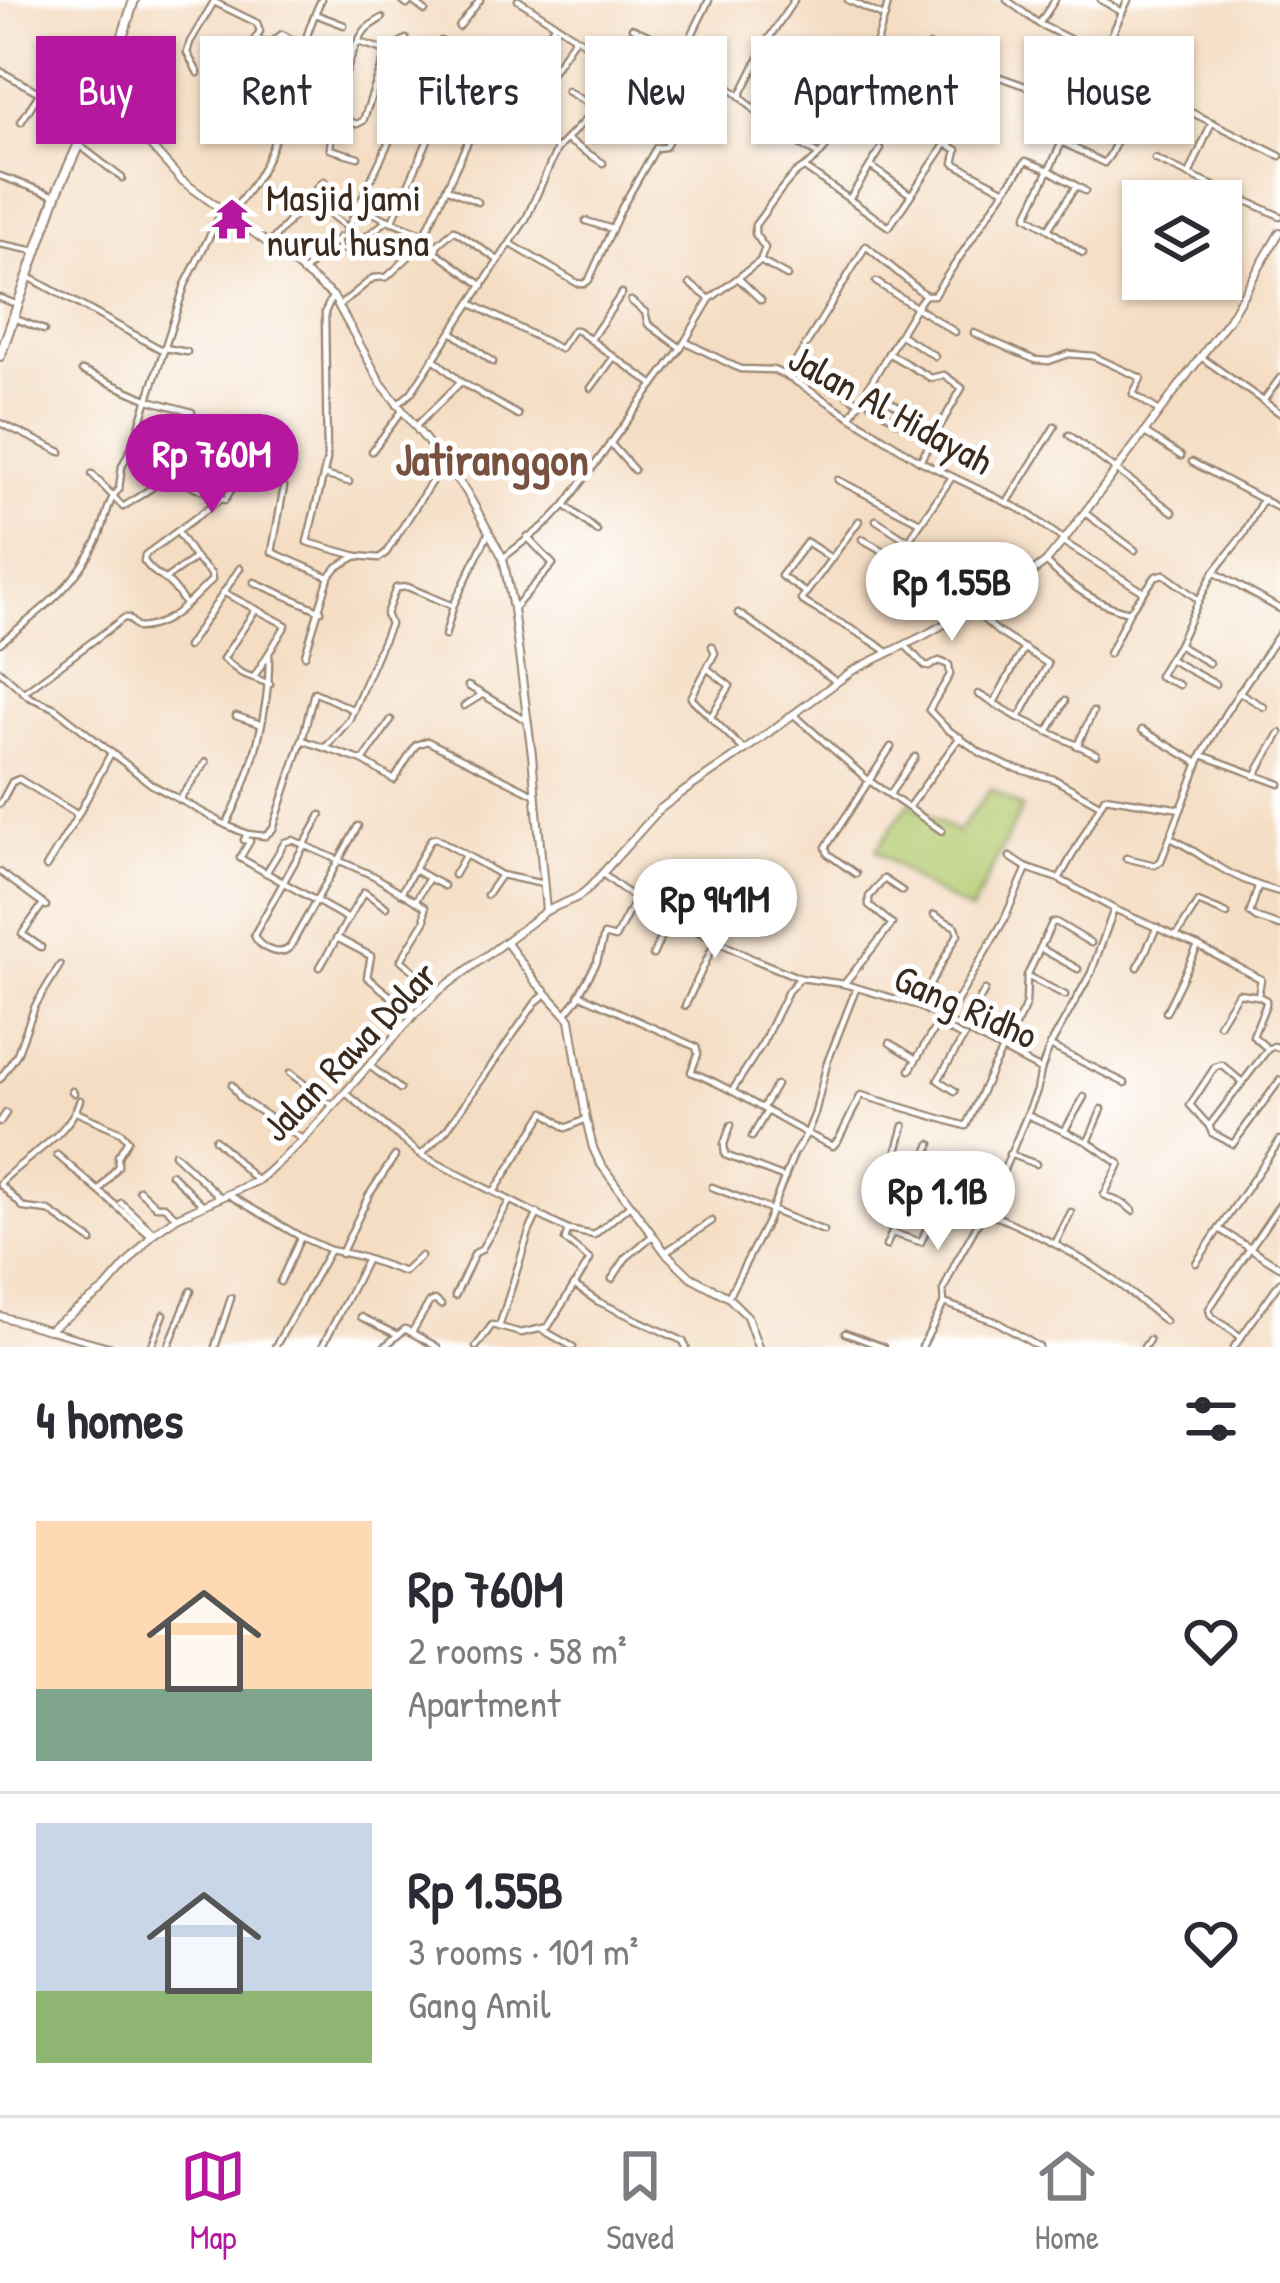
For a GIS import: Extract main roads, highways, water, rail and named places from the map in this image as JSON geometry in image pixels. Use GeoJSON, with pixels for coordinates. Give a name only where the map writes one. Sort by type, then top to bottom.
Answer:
{"type":"FeatureCollection","features":[{"type":"Feature","properties":{"kind":"main road"},"geometry":{"type":"LineString","coordinates":[[0,356],[56,196],[112,71],[134,0]]}},
{"type":"Feature","properties":{"kind":"place","name":"Masjid jami nurul husna"},"geometry":{"type":"Point","coordinates":[232,219]}},
{"type":"Feature","properties":{"kind":"district","name":"Jatiranggon"},"geometry":{"type":"Point","coordinates":[492,459]}}]}
